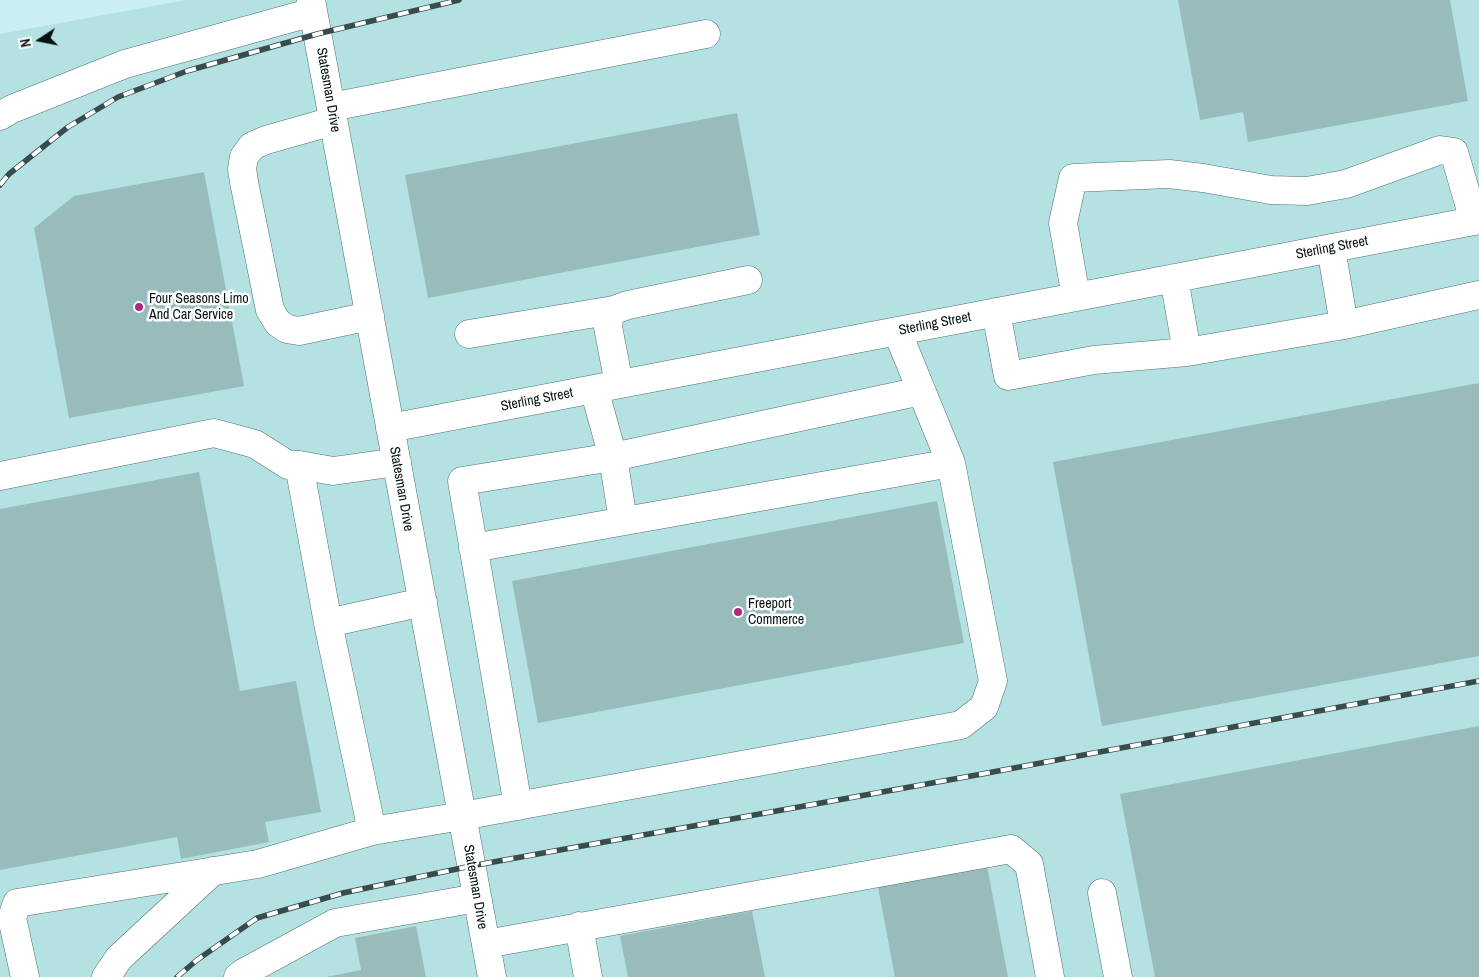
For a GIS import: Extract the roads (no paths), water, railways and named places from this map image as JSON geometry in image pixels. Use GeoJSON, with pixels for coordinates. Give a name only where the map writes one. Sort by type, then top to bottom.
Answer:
{"type":"FeatureCollection","features":[{"type":"Feature","properties":{"kind":"street","name":"Statesman Drive"},"geometry":{"type":"LineString","coordinates":[[312,6],[492,977]]}},
{"type":"Feature","properties":{"kind":"street"},"geometry":{"type":"LineString","coordinates":[[0,116],[12,109],[125,64],[312,6]]}},
{"type":"Feature","properties":{"kind":"street"},"geometry":{"type":"LineString","coordinates":[[370,316],[299,331],[287,329],[278,323],[270,310],[242,169],[244,156],[252,146],[332,114],[706,34]]}},
{"type":"Feature","properties":{"kind":"street"},"geometry":{"type":"LineString","coordinates":[[1076,297],[1063,223],[1073,178],[1170,174],[1271,190],[1307,191],[1346,184],[1440,150],[1454,152],[1477,220]]}},
{"type":"Feature","properties":{"kind":"street","name":"Sterling Street"},"geometry":{"type":"LineString","coordinates":[[390,428],[1477,220]]}},
{"type":"Feature","properties":{"kind":"street"},"geometry":{"type":"LineString","coordinates":[[1330,248],[1344,325]]}},
{"type":"Feature","properties":{"kind":"street"},"geometry":{"type":"LineString","coordinates":[[1174,278],[1187,352]]}},
{"type":"Feature","properties":{"kind":"street"},"geometry":{"type":"LineString","coordinates":[[469,334],[614,310],[748,280]]}},
{"type":"Feature","properties":{"kind":"street"},"geometry":{"type":"LineString","coordinates":[[996,312],[1008,376],[1094,360],[1187,352],[1344,325],[1479,295]]}},
{"type":"Feature","properties":{"kind":"street"},"geometry":{"type":"LineString","coordinates":[[614,310],[609,318],[608,327],[606,387],[613,457],[623,521]]}},
{"type":"Feature","properties":{"kind":"street"},"geometry":{"type":"LineString","coordinates":[[26,977],[12,918],[17,903],[258,864],[372,831],[962,725],[984,708],[993,682],[951,463],[897,331]]}},
{"type":"Feature","properties":{"kind":"street"},"geometry":{"type":"LineString","coordinates":[[518,806],[462,481],[613,457],[922,392]]}},
{"type":"Feature","properties":{"kind":"street"},"geometry":{"type":"LineString","coordinates":[[0,476],[214,433],[254,444],[288,465],[333,471],[396,462]]}},
{"type":"Feature","properties":{"kind":"street"},"geometry":{"type":"LineString","coordinates":[[473,548],[951,463]]}},
{"type":"Feature","properties":{"kind":"street"},"geometry":{"type":"LineString","coordinates":[[299,465],[328,623],[372,831]]}},
{"type":"Feature","properties":{"kind":"street"},"geometry":{"type":"LineString","coordinates":[[328,623],[423,602]]}},
{"type":"Feature","properties":{"kind":"street"},"geometry":{"type":"LineString","coordinates":[[486,944],[1011,849],[1029,864],[1050,977]]}},
{"type":"Feature","properties":{"kind":"street"},"geometry":{"type":"LineString","coordinates":[[106,977],[119,958],[213,871]]}},
{"type":"Feature","properties":{"kind":"street"},"geometry":{"type":"LineString","coordinates":[[1102,893],[1118,977]]}},
{"type":"Feature","properties":{"kind":"street"},"geometry":{"type":"LineString","coordinates":[[238,977],[335,923],[477,898]]}},
{"type":"Feature","properties":{"kind":"street"},"geometry":{"type":"LineString","coordinates":[[579,926],[588,977]]}},
{"type":"Feature","properties":{"kind":"railway"},"geometry":{"type":"LineString","coordinates":[[0,185],[9,174],[68,127],[118,97],[187,71],[317,34],[459,0]]}},
{"type":"Feature","properties":{"kind":"railway"},"geometry":{"type":"LineString","coordinates":[[177,977],[197,960],[257,918],[343,893],[471,866],[982,774],[1479,681]]}},
{"type":"Feature","properties":{"kind":"place","name":"Four Seasons Limo And Car Service"},"geometry":{"type":"Point","coordinates":[139,307]}},
{"type":"Feature","properties":{"kind":"place","name":"Freeport Commerce"},"geometry":{"type":"Point","coordinates":[738,612]}}]}
